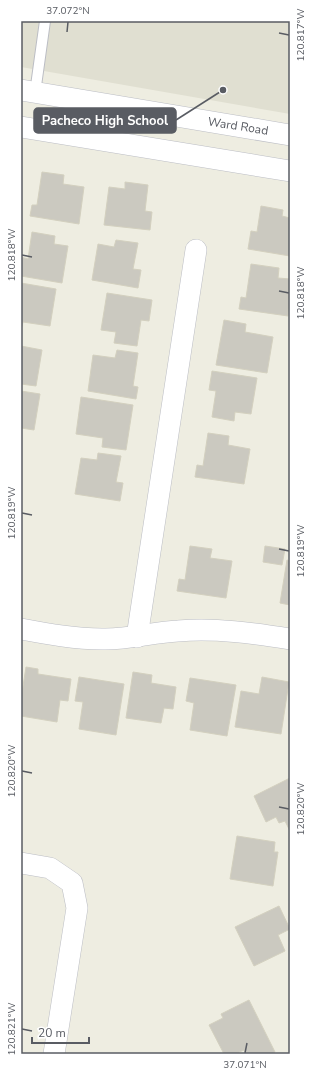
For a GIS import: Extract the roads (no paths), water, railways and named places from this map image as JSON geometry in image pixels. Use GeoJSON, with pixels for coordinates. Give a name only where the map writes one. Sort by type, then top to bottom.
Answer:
{"type":"FeatureCollection","features":[{"type":"Feature","properties":{"kind":"street","name":"Ward Road"},"geometry":{"type":"LineString","coordinates":[[28,92],[290,135]]}},
{"type":"Feature","properties":{"kind":"street"},"geometry":{"type":"LineString","coordinates":[[21,127],[290,172]]}},
{"type":"Feature","properties":{"kind":"street"},"geometry":{"type":"LineString","coordinates":[[137,637],[196,250]]}},
{"type":"Feature","properties":{"kind":"street"},"geometry":{"type":"LineString","coordinates":[[21,629],[68,637],[103,639],[137,637],[177,631],[210,630],[254,633],[290,639]]}},
{"type":"Feature","properties":{"kind":"street"},"geometry":{"type":"LineString","coordinates":[[21,863],[50,868],[72,883],[77,908],[54,1054]]}},
{"type":"Feature","properties":{"kind":"lane"},"geometry":{"type":"LineString","coordinates":[[28,92],[45,21]]}},
{"type":"Feature","properties":{"kind":"place","name":"Pacheco High School"},"geometry":{"type":"Point","coordinates":[223,90]}}]}
